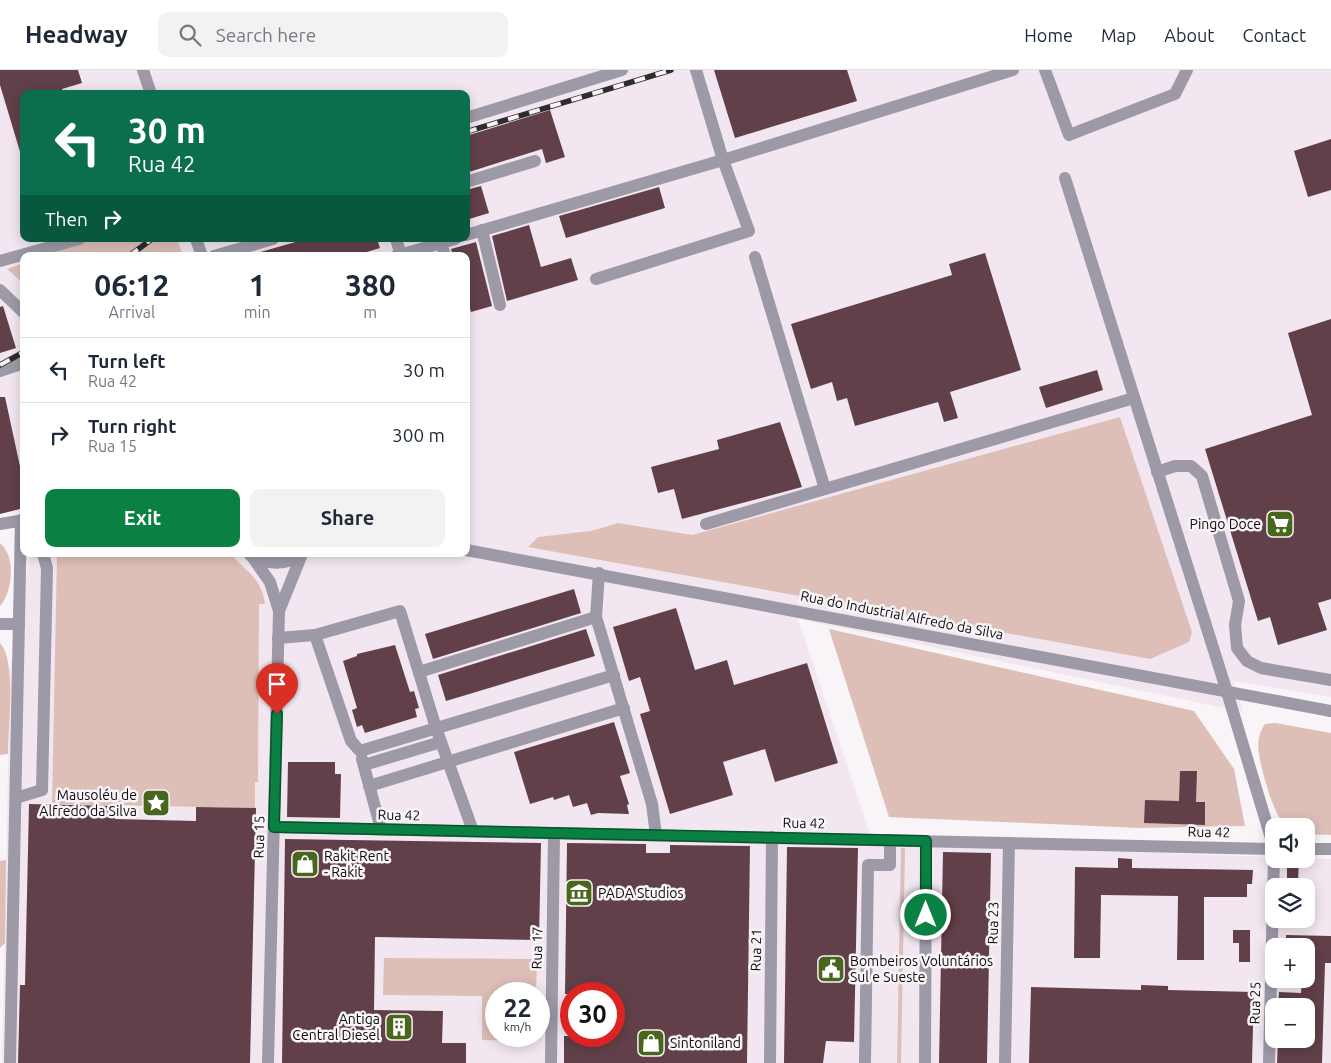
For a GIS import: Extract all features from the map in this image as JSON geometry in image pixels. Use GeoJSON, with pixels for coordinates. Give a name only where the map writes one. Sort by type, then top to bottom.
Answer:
{"type":"FeatureCollection","features":[{"type":"Feature","properties":{"kind":"street"},"geometry":{"type":"LineString","coordinates":[[143,70],[150,90]]}},
{"type":"Feature","properties":{"kind":"street"},"geometry":{"type":"LineString","coordinates":[[470,117],[622,70]]}},
{"type":"Feature","properties":{"kind":"street"},"geometry":{"type":"LineString","coordinates":[[596,279],[749,231],[723,160],[696,70]]}},
{"type":"Feature","properties":{"kind":"street"},"geometry":{"type":"LineString","coordinates":[[470,234],[723,160],[1013,70]]}},
{"type":"Feature","properties":{"kind":"street"},"geometry":{"type":"LineString","coordinates":[[1045,70],[1069,135],[1175,94],[1187,70]]}},
{"type":"Feature","properties":{"kind":"street"},"geometry":{"type":"LineString","coordinates":[[470,181],[535,161]]}},
{"type":"Feature","properties":{"kind":"street"},"geometry":{"type":"LineString","coordinates":[[1065,178],[1227,692],[1265,819]]}},
{"type":"Feature","properties":{"kind":"street"},"geometry":{"type":"LineString","coordinates":[[482,230],[500,305]]}},
{"type":"Feature","properties":{"kind":"street"},"geometry":{"type":"LineString","coordinates":[[34,252],[69,242]]}},
{"type":"Feature","properties":{"kind":"street"},"geometry":{"type":"LineString","coordinates":[[228,252],[263,242]]}},
{"type":"Feature","properties":{"kind":"street"},"geometry":{"type":"LineString","coordinates":[[411,252],[444,242]]}},
{"type":"Feature","properties":{"kind":"street"},"geometry":{"type":"LineString","coordinates":[[441,243],[444,252]]}},
{"type":"Feature","properties":{"kind":"street"},"geometry":{"type":"LineString","coordinates":[[0,262],[20,256]]}},
{"type":"Feature","properties":{"kind":"street"},"geometry":{"type":"LineString","coordinates":[[755,257],[826,489]]}},
{"type":"Feature","properties":{"kind":"street"},"geometry":{"type":"LineString","coordinates":[[0,290],[20,308]]}},
{"type":"Feature","properties":{"kind":"street"},"geometry":{"type":"LineString","coordinates":[[0,371],[20,364]]}},
{"type":"Feature","properties":{"kind":"street"},"geometry":{"type":"LineString","coordinates":[[706,524],[1134,398]]}},
{"type":"Feature","properties":{"kind":"street"},"geometry":{"type":"LineString","coordinates":[[1158,472],[1175,466],[1191,466],[1202,476],[1239,601],[1235,625],[1237,648],[1247,660],[1261,668],[1331,680]]}},
{"type":"Feature","properties":{"kind":"street"},"geometry":{"type":"LineString","coordinates":[[0,524],[20,521]]}},
{"type":"Feature","properties":{"kind":"street","name":"Rua do Industrial Alfredo da Silva"},"geometry":{"type":"LineString","coordinates":[[470,551],[599,573],[1331,711]]}},
{"type":"Feature","properties":{"kind":"street"},"geometry":{"type":"LineString","coordinates":[[10,1063],[18,624],[21,557]]}},
{"type":"Feature","properties":{"kind":"street"},"geometry":{"type":"LineString","coordinates":[[16,798],[42,790],[47,568],[44,557]]}},
{"type":"Feature","properties":{"kind":"street","name":"Rua 15"},"geometry":{"type":"LineString","coordinates":[[251,557],[270,582],[279,611],[268,1063]]}},
{"type":"Feature","properties":{"kind":"street"},"geometry":{"type":"LineString","coordinates":[[256,557],[273,563],[286,562],[296,557]]}},
{"type":"Feature","properties":{"kind":"street","name":"Rua 15"},"geometry":{"type":"LineString","coordinates":[[279,611],[301,557]]}},
{"type":"Feature","properties":{"kind":"street"},"geometry":{"type":"LineString","coordinates":[[599,573],[596,617],[652,804],[656,835]]}},
{"type":"Feature","properties":{"kind":"street"},"geometry":{"type":"LineString","coordinates":[[278,638],[315,635],[400,611],[436,728],[473,831]]}},
{"type":"Feature","properties":{"kind":"street"},"geometry":{"type":"LineString","coordinates":[[419,672],[596,617]]}},
{"type":"Feature","properties":{"kind":"street"},"geometry":{"type":"LineString","coordinates":[[0,624],[18,624]]}},
{"type":"Feature","properties":{"kind":"street"},"geometry":{"type":"LineString","coordinates":[[315,635],[351,741],[360,751],[381,829]]}},
{"type":"Feature","properties":{"kind":"street"},"geometry":{"type":"LineString","coordinates":[[360,751],[614,675]]}},
{"type":"Feature","properties":{"kind":"street"},"geometry":{"type":"LineString","coordinates":[[369,786],[624,708]]}},
{"type":"Feature","properties":{"kind":"street"},"geometry":{"type":"LineString","coordinates":[[364,765],[441,742]]}},
{"type":"Feature","properties":{"kind":"street","name":"Rua 42"},"geometry":{"type":"LineString","coordinates":[[274,827],[1265,849]]}},
{"type":"Feature","properties":{"kind":"street","name":"Rua 17"},"geometry":{"type":"LineString","coordinates":[[551,1063],[554,833]]}},
{"type":"Feature","properties":{"kind":"street","name":"Rua 21"},"geometry":{"type":"LineString","coordinates":[[770,1063],[772,837]]}},
{"type":"Feature","properties":{"kind":"street"},"geometry":{"type":"LineString","coordinates":[[865,1063],[868,864],[890,865],[890,840]]}},
{"type":"Feature","properties":{"kind":"street"},"geometry":{"type":"LineString","coordinates":[[924,1063],[926,841]]}},
{"type":"Feature","properties":{"kind":"street","name":"Rua 23"},"geometry":{"type":"LineString","coordinates":[[1005,1063],[1009,843]]}},
{"type":"Feature","properties":{"kind":"street"},"geometry":{"type":"LineString","coordinates":[[1315,849],[1331,848]]}},
{"type":"Feature","properties":{"kind":"street","name":"Rua 25"},"geometry":{"type":"LineString","coordinates":[[1269,1063],[1274,868]]}},
{"type":"Feature","properties":{"kind":"shaded area"},"geometry":{"type":"Polygon","coordinates":[[[0,70],[1331,70],[1331,697],[1234,681],[1243,712],[798,619],[873,843],[1265,857],[1265,868],[1315,868],[1315,859],[1331,859],[1331,1063],[2,1063],[10,668],[29,557],[470,557],[470,252],[20,252],[20,509],[0,514],[0,70]]]}},
{"type":"Feature","properties":{"kind":"shaded area"},"geometry":{"type":"Polygon","coordinates":[[[85,242],[178,242],[182,252],[55,252],[85,242]]]}},
{"type":"Feature","properties":{"kind":"shaded area"},"geometry":{"type":"Polygon","coordinates":[[[20,264],[20,280],[7,269],[20,264]]]}},
{"type":"Feature","properties":{"kind":"shaded area"},"geometry":{"type":"Polygon","coordinates":[[[1120,417],[1192,632],[1189,642],[1150,659],[528,547],[538,537],[591,531],[618,523],[692,535],[1120,417]]]}},
{"type":"Feature","properties":{"kind":"shaded area"},"geometry":{"type":"Polygon","coordinates":[[[0,543],[9,556],[11,574],[8,592],[0,606],[0,543]]]}},
{"type":"Feature","properties":{"kind":"shaded area"},"geometry":{"type":"Polygon","coordinates":[[[57,557],[234,557],[257,581],[265,604],[259,604],[258,782],[255,782],[255,808],[52,804],[57,557]]]}},
{"type":"Feature","properties":{"kind":"shaded area"},"geometry":{"type":"Polygon","coordinates":[[[829,629],[1194,711],[1234,769],[1245,826],[1140,828],[889,817],[829,629]]]}},
{"type":"Feature","properties":{"kind":"shaded area"},"geometry":{"type":"Polygon","coordinates":[[[0,643],[8,664],[10,695],[8,754],[0,755],[0,643]]]}},
{"type":"Feature","properties":{"kind":"shaded area"},"geometry":{"type":"Polygon","coordinates":[[[1275,723],[1331,733],[1331,835],[1315,834],[1315,818],[1280,818],[1272,801],[1260,761],[1259,738],[1265,724],[1275,723]]]}},
{"type":"Feature","properties":{"kind":"shaded area"},"geometry":{"type":"Polygon","coordinates":[[[901,848],[905,848],[901,1063],[897,1063],[901,848]]]}},
{"type":"Feature","properties":{"kind":"shaded area"},"geometry":{"type":"Polygon","coordinates":[[[6,860],[5,943],[0,948],[0,861],[6,860]]]}},
{"type":"Feature","properties":{"kind":"shaded area"},"geometry":{"type":"Polygon","coordinates":[[[384,958],[537,959],[536,982],[485,982],[485,1040],[482,1040],[482,996],[383,995],[384,958]]]}},
{"type":"Feature","properties":{"kind":"building"},"geometry":{"type":"Polygon","coordinates":[[[0,70],[78,70],[82,83],[62,90],[20,90],[20,152],[0,85],[0,70]]]}},
{"type":"Feature","properties":{"kind":"building"},"geometry":{"type":"Polygon","coordinates":[[[714,70],[847,70],[857,101],[735,138],[714,70]]]}},
{"type":"Feature","properties":{"kind":"building"},"geometry":{"type":"Polygon","coordinates":[[[550,110],[565,157],[546,163],[542,149],[470,172],[470,135],[550,110]]]}},
{"type":"Feature","properties":{"kind":"building"},"geometry":{"type":"Polygon","coordinates":[[[1331,139],[1331,190],[1308,197],[1294,151],[1331,139]]]}},
{"type":"Feature","properties":{"kind":"building"},"geometry":{"type":"Polygon","coordinates":[[[481,186],[489,213],[470,219],[470,189],[481,186]]]}},
{"type":"Feature","properties":{"kind":"building"},"geometry":{"type":"Polygon","coordinates":[[[659,187],[665,208],[566,238],[559,216],[659,187]]]}},
{"type":"Feature","properties":{"kind":"building"},"geometry":{"type":"Polygon","coordinates":[[[529,225],[541,267],[571,258],[578,280],[507,301],[492,236],[529,225]]]}},
{"type":"Feature","properties":{"kind":"building"},"geometry":{"type":"Polygon","coordinates":[[[296,242],[378,242],[380,248],[366,252],[260,252],[296,242]]]}},
{"type":"Feature","properties":{"kind":"building"},"geometry":{"type":"Polygon","coordinates":[[[476,242],[492,306],[471,312],[470,252],[452,252],[451,249],[476,242]]]}},
{"type":"Feature","properties":{"kind":"building"},"geometry":{"type":"Polygon","coordinates":[[[985,253],[1021,370],[950,392],[958,418],[944,422],[938,402],[855,426],[847,398],[837,401],[832,382],[811,389],[791,324],[952,275],[949,264],[985,253]]]}},
{"type":"Feature","properties":{"kind":"building"},"geometry":{"type":"Polygon","coordinates":[[[3,306],[16,348],[0,353],[0,307],[3,306]]]}},
{"type":"Feature","properties":{"kind":"building","name":"Pingo Doce"},"geometry":{"type":"Polygon","coordinates":[[[1331,319],[1331,599],[1318,603],[1327,630],[1278,645],[1270,617],[1258,621],[1205,449],[1312,415],[1288,333],[1331,319]]]}},
{"type":"Feature","properties":{"kind":"building"},"geometry":{"type":"Polygon","coordinates":[[[1097,370],[1103,390],[1046,408],[1039,387],[1097,370]]]}},
{"type":"Feature","properties":{"kind":"building"},"geometry":{"type":"Polygon","coordinates":[[[0,397],[5,397],[20,466],[20,509],[0,514],[0,397]]]}},
{"type":"Feature","properties":{"kind":"building"},"geometry":{"type":"Polygon","coordinates":[[[780,422],[802,487],[682,519],[674,489],[658,493],[651,467],[719,449],[717,440],[780,422]]]}},
{"type":"Feature","properties":{"kind":"building"},"geometry":{"type":"Polygon","coordinates":[[[574,589],[581,613],[433,659],[425,634],[574,589]]]}},
{"type":"Feature","properties":{"kind":"building"},"geometry":{"type":"Polygon","coordinates":[[[676,608],[695,670],[727,660],[734,685],[807,663],[838,763],[775,782],[765,749],[723,762],[733,795],[670,814],[640,714],[650,711],[640,677],[629,681],[613,627],[676,608]]]}},
{"type":"Feature","properties":{"kind":"building"},"geometry":{"type":"Polygon","coordinates":[[[586,629],[595,656],[446,701],[438,675],[586,629]]]}},
{"type":"Feature","properties":{"kind":"building"},"geometry":{"type":"Polygon","coordinates":[[[395,645],[410,692],[414,691],[419,708],[415,709],[417,717],[365,733],[362,725],[357,727],[352,710],[357,708],[343,661],[357,656],[357,654],[395,645]]]}},
{"type":"Feature","properties":{"kind":"building"},"geometry":{"type":"Polygon","coordinates":[[[614,722],[630,773],[620,776],[629,804],[627,805],[629,814],[598,813],[591,815],[587,803],[573,807],[569,795],[554,800],[553,797],[530,804],[514,752],[614,722]]]}},
{"type":"Feature","properties":{"kind":"building"},"geometry":{"type":"Polygon","coordinates":[[[288,762],[335,762],[335,774],[341,774],[340,818],[287,817],[288,762]]]}},
{"type":"Feature","properties":{"kind":"building"},"geometry":{"type":"Polygon","coordinates":[[[1180,771],[1197,771],[1196,802],[1205,802],[1205,825],[1144,823],[1145,800],[1179,801],[1180,771]]]}},
{"type":"Feature","properties":{"kind":"building"},"geometry":{"type":"Polygon","coordinates":[[[29,804],[115,806],[115,819],[196,821],[196,807],[256,808],[250,1063],[18,1063],[20,985],[25,985],[29,804]]]}},
{"type":"Feature","properties":{"kind":"building"},"geometry":{"type":"Polygon","coordinates":[[[285,839],[541,843],[539,940],[375,937],[374,1010],[443,1011],[442,1043],[466,1043],[466,1063],[282,1063],[285,839]]]}},
{"type":"Feature","properties":{"kind":"building"},"geometry":{"type":"Polygon","coordinates":[[[567,843],[646,844],[646,853],[670,853],[670,845],[750,846],[747,1063],[564,1063],[564,1047],[625,1047],[625,982],[565,982],[567,843]]]}},
{"type":"Feature","properties":{"kind":"building"},"geometry":{"type":"Polygon","coordinates":[[[787,847],[858,848],[854,1042],[826,1041],[823,1063],[784,1063],[787,847]]]}},
{"type":"Feature","properties":{"kind":"building"},"geometry":{"type":"Polygon","coordinates":[[[943,852],[991,853],[987,1063],[939,1063],[943,852]]]}},
{"type":"Feature","properties":{"kind":"building"},"geometry":{"type":"Polygon","coordinates":[[[1118,858],[1132,859],[1132,868],[1253,870],[1252,884],[1247,884],[1247,897],[1204,897],[1204,960],[1177,960],[1178,896],[1101,895],[1100,958],[1074,958],[1075,867],[1118,868],[1118,858]]]}},
{"type":"Feature","properties":{"kind":"building"},"geometry":{"type":"Polygon","coordinates":[[[1287,868],[1299,868],[1298,878],[1287,878],[1287,868]]]}},
{"type":"Feature","properties":{"kind":"building"},"geometry":{"type":"Polygon","coordinates":[[[1233,930],[1250,930],[1250,962],[1239,962],[1239,943],[1233,943],[1233,930]]]}},
{"type":"Feature","properties":{"kind":"building"},"geometry":{"type":"Polygon","coordinates":[[[1286,935],[1331,936],[1331,963],[1325,963],[1322,1063],[1277,1063],[1278,1048],[1315,1048],[1315,998],[1279,998],[1279,992],[1301,993],[1301,988],[1315,988],[1315,938],[1286,938],[1286,935]]]}},
{"type":"Feature","properties":{"kind":"building"},"geometry":{"type":"Polygon","coordinates":[[[1141,985],[1168,986],[1168,990],[1254,992],[1252,1063],[1029,1063],[1031,987],[1141,990],[1141,985]]]}},
{"type":"Feature","properties":{"kind":"railway"},"geometry":{"type":"LineString","coordinates":[[470,131],[671,70]]}},
{"type":"Feature","properties":{"kind":"railway"},"geometry":{"type":"LineString","coordinates":[[134,252],[148,242]]}},
{"type":"Feature","properties":{"kind":"railway"},"geometry":{"type":"LineString","coordinates":[[0,365],[20,354]]}},
{"type":"Feature","properties":{"kind":"place","name":"Pingo Doce"},"geometry":{"type":"Point","coordinates":[1280,524]}},
{"type":"Feature","properties":{"kind":"place","name":"Mausoléu de Alfredo da Silva"},"geometry":{"type":"Point","coordinates":[156,803]}},
{"type":"Feature","properties":{"kind":"place","name":"Rakit Rent - Rakit"},"geometry":{"type":"Point","coordinates":[305,864]}},
{"type":"Feature","properties":{"kind":"place","name":"PADA Studios"},"geometry":{"type":"Point","coordinates":[579,893]}},
{"type":"Feature","properties":{"kind":"place","name":"Bombeiros Voluntários Sul e Sueste"},"geometry":{"type":"Point","coordinates":[831,969]}},
{"type":"Feature","properties":{"kind":"place","name":"Antiga Central Diesel"},"geometry":{"type":"Point","coordinates":[399,1027]}},
{"type":"Feature","properties":{"kind":"place","name":"Sintoniland"},"geometry":{"type":"Point","coordinates":[651,1043]}},
{"type":"Feature","properties":{"kind":"route"},"geometry":{"type":"LineString","coordinates":[[277,714],[274,827],[926,841],[926,915]]}}]}
